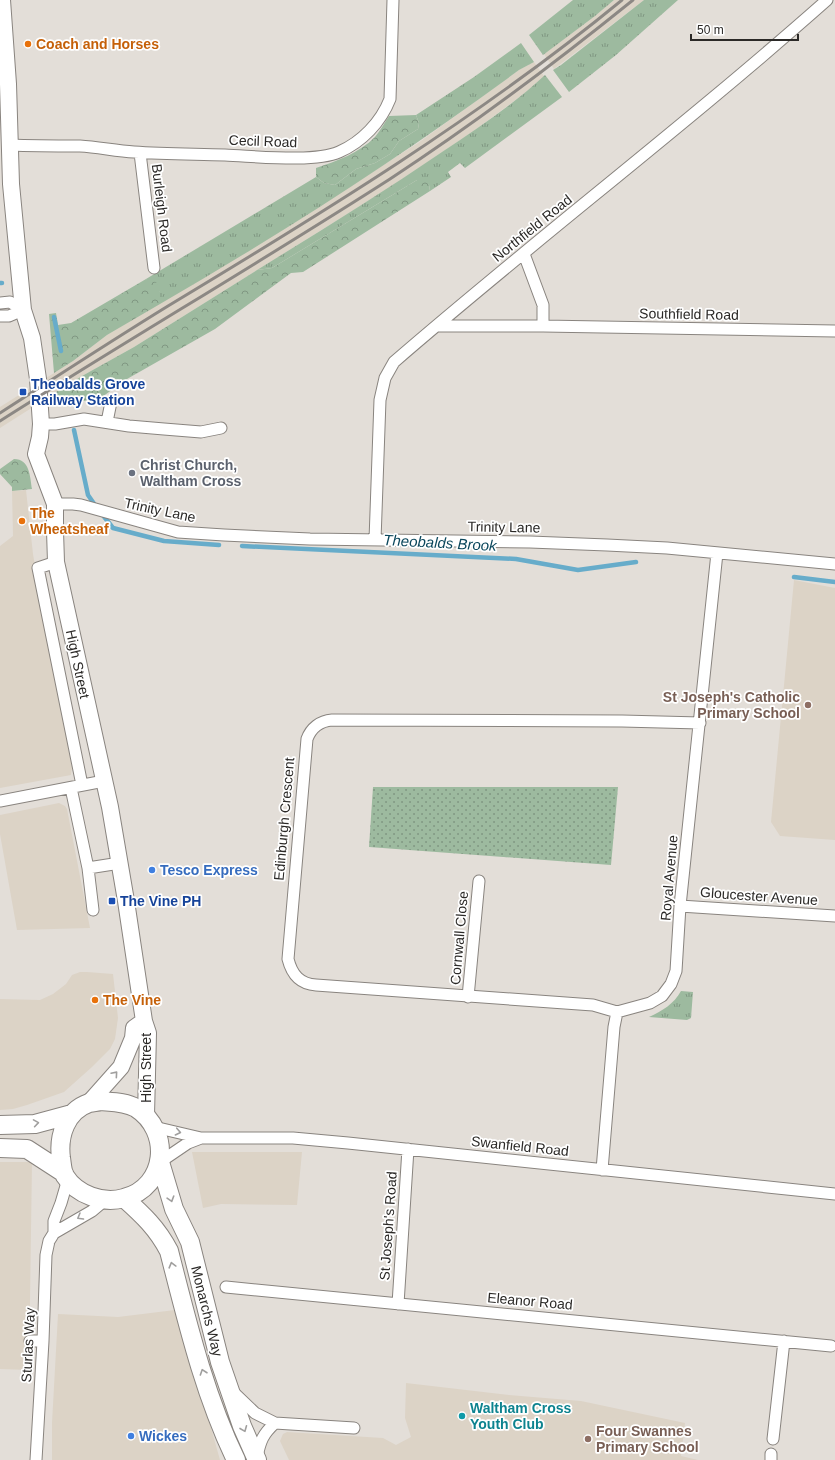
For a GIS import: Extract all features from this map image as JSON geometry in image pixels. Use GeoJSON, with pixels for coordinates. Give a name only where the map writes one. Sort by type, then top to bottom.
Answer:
{"type":"FeatureCollection","features":[{"type":"Feature","properties":{"kind":"main road","name":"High Street"},"geometry":{"type":"LineString","coordinates":[[2,0],[1,21],[7,78],[11,184],[24,310],[34,348],[38,379],[41,424],[36,454],[55,504],[56,562],[104,781],[120,863],[144,1021],[148,1033],[150,1121]]}},
{"type":"Feature","properties":{"kind":"main road","name":"High Street"},"geometry":{"type":"LineString","coordinates":[[89,1103],[121,1067],[133,1038],[134,1028],[144,1021]]}},
{"type":"Feature","properties":{"kind":"main road"},"geometry":{"type":"LineString","coordinates":[[0,1148],[28,1149],[66,1176],[75,1186],[93,1198],[105,1200],[124,1198],[140,1192],[148,1184],[156,1173],[160,1162],[158,1135],[150,1121],[135,1107],[124,1103],[101,1101],[89,1103],[79,1108],[72,1114],[65,1126],[60,1151],[66,1176]]}},
{"type":"Feature","properties":{"kind":"main road"},"geometry":{"type":"LineString","coordinates":[[0,1125],[35,1124],[72,1114]]}},
{"type":"Feature","properties":{"kind":"main road","name":"Monarchs Way"},"geometry":{"type":"LineString","coordinates":[[160,1162],[174,1209],[190,1242],[220,1362],[242,1426],[256,1459]]}},
{"type":"Feature","properties":{"kind":"main road","name":"Monarchs Way"},"geometry":{"type":"LineString","coordinates":[[124,1198],[147,1218],[162,1238],[169,1251],[200,1363],[215,1409],[236,1460]]}},
{"type":"Feature","properties":{"kind":"street","name":"Cecil Road"},"geometry":{"type":"LineString","coordinates":[[10,145],[81,146],[140,153],[279,158],[320,158],[339,153],[353,144],[377,123],[385,111],[390,99],[393,0]]}},
{"type":"Feature","properties":{"kind":"street","name":"Northfield Road"},"geometry":{"type":"LineString","coordinates":[[375,540],[380,400],[385,378],[394,362],[763,56],[827,0]]}},
{"type":"Feature","properties":{"kind":"street","name":"Burleigh Road"},"geometry":{"type":"LineString","coordinates":[[140,153],[154,268]]}},
{"type":"Feature","properties":{"kind":"street"},"geometry":{"type":"LineString","coordinates":[[524,254],[543,306],[543,326]]}},
{"type":"Feature","properties":{"kind":"street"},"geometry":{"type":"LineString","coordinates":[[0,303],[10,302],[24,310]]}},
{"type":"Feature","properties":{"kind":"street"},"geometry":{"type":"LineString","coordinates":[[0,316],[9,316],[24,310]]}},
{"type":"Feature","properties":{"kind":"street","name":"Southfield Road"},"geometry":{"type":"LineString","coordinates":[[437,326],[543,326],[835,331]]}},
{"type":"Feature","properties":{"kind":"street"},"geometry":{"type":"LineString","coordinates":[[108,422],[111,402]]}},
{"type":"Feature","properties":{"kind":"street"},"geometry":{"type":"LineString","coordinates":[[41,424],[55,424],[84,419],[129,426],[201,432],[221,428]]}},
{"type":"Feature","properties":{"kind":"street","name":"Trinity Lane"},"geometry":{"type":"LineString","coordinates":[[55,504],[73,504],[87,507],[178,532],[230,536],[530,542],[667,548],[835,564]]}},
{"type":"Feature","properties":{"kind":"street","name":"Royal Avenue"},"geometry":{"type":"LineString","coordinates":[[617,1012],[650,1003],[662,996],[671,984],[676,971],[680,906],[700,723],[716,553]]}},
{"type":"Feature","properties":{"kind":"street"},"geometry":{"type":"LineString","coordinates":[[56,562],[38,568],[76,786],[93,910]]}},
{"type":"Feature","properties":{"kind":"street","name":"Edinburgh Crescent"},"geometry":{"type":"LineString","coordinates":[[617,1012],[593,1005],[468,997],[308,984],[298,979],[292,972],[288,959],[306,743],[310,731],[321,723],[332,720],[622,721],[700,723]]}},
{"type":"Feature","properties":{"kind":"street"},"geometry":{"type":"LineString","coordinates":[[0,801],[104,781]]}},
{"type":"Feature","properties":{"kind":"street"},"geometry":{"type":"LineString","coordinates":[[88,868],[120,863]]}},
{"type":"Feature","properties":{"kind":"street","name":"Cornwall Close"},"geometry":{"type":"LineString","coordinates":[[468,997],[479,881]]}},
{"type":"Feature","properties":{"kind":"street","name":"Gloucester Avenue"},"geometry":{"type":"LineString","coordinates":[[680,906],[835,916]]}},
{"type":"Feature","properties":{"kind":"street"},"geometry":{"type":"LineString","coordinates":[[602,1170],[614,1027],[617,1012]]}},
{"type":"Feature","properties":{"kind":"street","name":"Swanfield Road"},"geometry":{"type":"LineString","coordinates":[[150,1121],[202,1138]]}},
{"type":"Feature","properties":{"kind":"street","name":"Swanfield Road"},"geometry":{"type":"LineString","coordinates":[[160,1162],[188,1142],[202,1138],[293,1138],[835,1194]]}},
{"type":"Feature","properties":{"kind":"street","name":"St Joseph's Road"},"geometry":{"type":"LineString","coordinates":[[398,1304],[408,1149]]}},
{"type":"Feature","properties":{"kind":"street","name":"Sturlas Way"},"geometry":{"type":"LineString","coordinates":[[36,1460],[46,1255],[54,1232],[54,1221],[61,1203],[66,1176]]}},
{"type":"Feature","properties":{"kind":"street"},"geometry":{"type":"LineString","coordinates":[[54,1232],[92,1211],[105,1200]]}},
{"type":"Feature","properties":{"kind":"street","name":"Eleanor Road"},"geometry":{"type":"LineString","coordinates":[[226,1287],[832,1346]]}},
{"type":"Feature","properties":{"kind":"street"},"geometry":{"type":"LineString","coordinates":[[30,1341],[43,1341]]}},
{"type":"Feature","properties":{"kind":"street"},"geometry":{"type":"LineString","coordinates":[[773,1439],[784,1341]]}},
{"type":"Feature","properties":{"kind":"street"},"geometry":{"type":"LineString","coordinates":[[229,1388],[255,1412],[274,1423],[354,1428]]}},
{"type":"Feature","properties":{"kind":"street"},"geometry":{"type":"LineString","coordinates":[[256,1459],[259,1443],[274,1423]]}},
{"type":"Feature","properties":{"kind":"shaded area"},"geometry":{"type":"Polygon","coordinates":[[[614,0],[644,0],[554,69],[544,54],[614,0]]]}},
{"type":"Feature","properties":{"kind":"shaded area"},"geometry":{"type":"Polygon","coordinates":[[[534,62],[544,76],[530,89],[475,130],[392,186],[134,347],[82,376],[0,428],[0,407],[73,361],[107,335],[281,230],[418,143],[519,70],[534,62]]]}},
{"type":"Feature","properties":{"kind":"shaded area"},"geometry":{"type":"Polygon","coordinates":[[[26,490],[33,554],[72,767],[71,775],[0,788],[0,546],[13,536],[12,491],[26,490]]]}},
{"type":"Feature","properties":{"kind":"shaded area","name":"St Joseph's Catholic Primary School"},"geometry":{"type":"Polygon","coordinates":[[[794,580],[835,588],[835,840],[780,836],[771,822],[794,580]]]}},
{"type":"Feature","properties":{"kind":"shaded area"},"geometry":{"type":"Polygon","coordinates":[[[59,803],[67,809],[90,928],[17,930],[0,834],[0,815],[59,803]]]}},
{"type":"Feature","properties":{"kind":"shaded area"},"geometry":{"type":"Polygon","coordinates":[[[80,972],[113,974],[118,1018],[115,1039],[110,1049],[64,1092],[13,1109],[0,1110],[0,999],[40,1000],[53,994],[66,984],[72,975],[80,972]]]}},
{"type":"Feature","properties":{"kind":"shaded area"},"geometry":{"type":"Polygon","coordinates":[[[192,1152],[302,1152],[297,1205],[221,1204],[203,1208],[192,1152]]]}},
{"type":"Feature","properties":{"kind":"shaded area"},"geometry":{"type":"Polygon","coordinates":[[[0,1162],[32,1162],[29,1370],[0,1369],[0,1162]]]}},
{"type":"Feature","properties":{"kind":"shaded area"},"geometry":{"type":"Polygon","coordinates":[[[175,1310],[183,1328],[220,1460],[52,1460],[52,1423],[58,1314],[118,1317],[175,1310]]]}},
{"type":"Feature","properties":{"kind":"shaded area"},"geometry":{"type":"Polygon","coordinates":[[[406,1383],[509,1395],[581,1401],[685,1423],[681,1456],[698,1460],[289,1460],[280,1441],[283,1434],[287,1432],[383,1438],[396,1445],[411,1437],[405,1418],[406,1383]]]}},
{"type":"Feature","properties":{"kind":"green space"},"geometry":{"type":"Polygon","coordinates":[[[573,0],[614,0],[543,55],[529,35],[573,0]]]}},
{"type":"Feature","properties":{"kind":"green space"},"geometry":{"type":"Polygon","coordinates":[[[644,0],[678,0],[616,55],[569,92],[553,70],[644,0]]]}},
{"type":"Feature","properties":{"kind":"green space"},"geometry":{"type":"Polygon","coordinates":[[[521,43],[534,62],[519,70],[476,102],[343,192],[298,221],[160,304],[160,292],[146,279],[316,177],[324,183],[335,185],[356,169],[375,163],[390,154],[399,141],[418,129],[419,123],[416,115],[474,77],[521,43]]]}},
{"type":"Feature","properties":{"kind":"green space"},"geometry":{"type":"Polygon","coordinates":[[[545,75],[562,97],[465,168],[460,163],[448,172],[451,177],[430,191],[429,185],[417,180],[272,268],[257,270],[374,197],[469,134],[508,106],[545,75]]]}},
{"type":"Feature","properties":{"kind":"green space"},"geometry":{"type":"Polygon","coordinates":[[[416,115],[419,123],[418,129],[399,141],[390,154],[375,163],[356,169],[335,185],[324,183],[316,177],[316,168],[347,156],[369,143],[377,135],[389,116],[416,115]]]}},
{"type":"Feature","properties":{"kind":"green space"},"geometry":{"type":"Polygon","coordinates":[[[425,177],[430,191],[303,272],[291,273],[215,329],[127,379],[102,397],[61,406],[57,403],[56,392],[82,376],[134,347],[257,270],[272,268],[417,180],[425,177]]]}},
{"type":"Feature","properties":{"kind":"green space"},"geometry":{"type":"Polygon","coordinates":[[[146,279],[156,282],[160,292],[160,304],[107,335],[73,361],[54,373],[49,314],[56,313],[58,325],[71,323],[146,279]]]}},
{"type":"Feature","properties":{"kind":"green space"},"geometry":{"type":"Polygon","coordinates":[[[14,459],[23,462],[26,465],[30,474],[32,489],[12,491],[12,487],[0,474],[0,469],[14,459]]]}},
{"type":"Feature","properties":{"kind":"green space"},"geometry":{"type":"Polygon","coordinates":[[[373,787],[618,787],[611,865],[369,847],[373,787]]]}},
{"type":"Feature","properties":{"kind":"green space"},"geometry":{"type":"Polygon","coordinates":[[[681,991],[693,992],[691,1018],[687,1020],[649,1017],[667,1007],[675,1000],[681,991]]]}},
{"type":"Feature","properties":{"kind":"waterway","name":"Theobalds Brook"},"geometry":{"type":"LineString","coordinates":[[54,317],[61,351]]}},
{"type":"Feature","properties":{"kind":"waterway","name":"Theobalds Brook"},"geometry":{"type":"LineString","coordinates":[[74,430],[88,495],[97,508]]}},
{"type":"Feature","properties":{"kind":"waterway","name":"Theobalds Brook"},"geometry":{"type":"LineString","coordinates":[[102,514],[113,528],[164,541],[219,545]]}},
{"type":"Feature","properties":{"kind":"waterway","name":"Theobalds Brook"},"geometry":{"type":"LineString","coordinates":[[242,546],[516,559],[578,570],[636,562]]}},
{"type":"Feature","properties":{"kind":"waterway","name":"Theobalds Brook"},"geometry":{"type":"LineString","coordinates":[[794,577],[835,582]]}},
{"type":"Feature","properties":{"kind":"railway"},"geometry":{"type":"LineString","coordinates":[[0,413],[126,332],[285,235],[401,161],[514,84],[622,0]]}},
{"type":"Feature","properties":{"kind":"railway"},"geometry":{"type":"LineString","coordinates":[[0,421],[390,179],[452,137],[514,92],[633,0]]}},
{"type":"Feature","properties":{"kind":"place","name":"Coach and Horses"},"geometry":{"type":"Point","coordinates":[28,44]}},
{"type":"Feature","properties":{"kind":"place","name":"Theobalds Grove Railway Station"},"geometry":{"type":"Point","coordinates":[23,392]}},
{"type":"Feature","properties":{"kind":"place","name":"Christ Church, Waltham Cross"},"geometry":{"type":"Point","coordinates":[132,473]}},
{"type":"Feature","properties":{"kind":"place","name":"The Wheatsheaf"},"geometry":{"type":"Point","coordinates":[22,521]}},
{"type":"Feature","properties":{"kind":"place","name":"St Joseph's Catholic Primary School"},"geometry":{"type":"Point","coordinates":[808,705]}},
{"type":"Feature","properties":{"kind":"place","name":"Tesco Express"},"geometry":{"type":"Point","coordinates":[152,870]}},
{"type":"Feature","properties":{"kind":"place","name":"The Vine PH"},"geometry":{"type":"Point","coordinates":[112,901]}},
{"type":"Feature","properties":{"kind":"place","name":"The Vine"},"geometry":{"type":"Point","coordinates":[95,1000]}},
{"type":"Feature","properties":{"kind":"place","name":"Waltham Cross Youth Club"},"geometry":{"type":"Point","coordinates":[462,1416]}},
{"type":"Feature","properties":{"kind":"place","name":"Wickes"},"geometry":{"type":"Point","coordinates":[131,1436]}},
{"type":"Feature","properties":{"kind":"place","name":"Four Swannes Primary School"},"geometry":{"type":"Point","coordinates":[588,1439]}}]}
